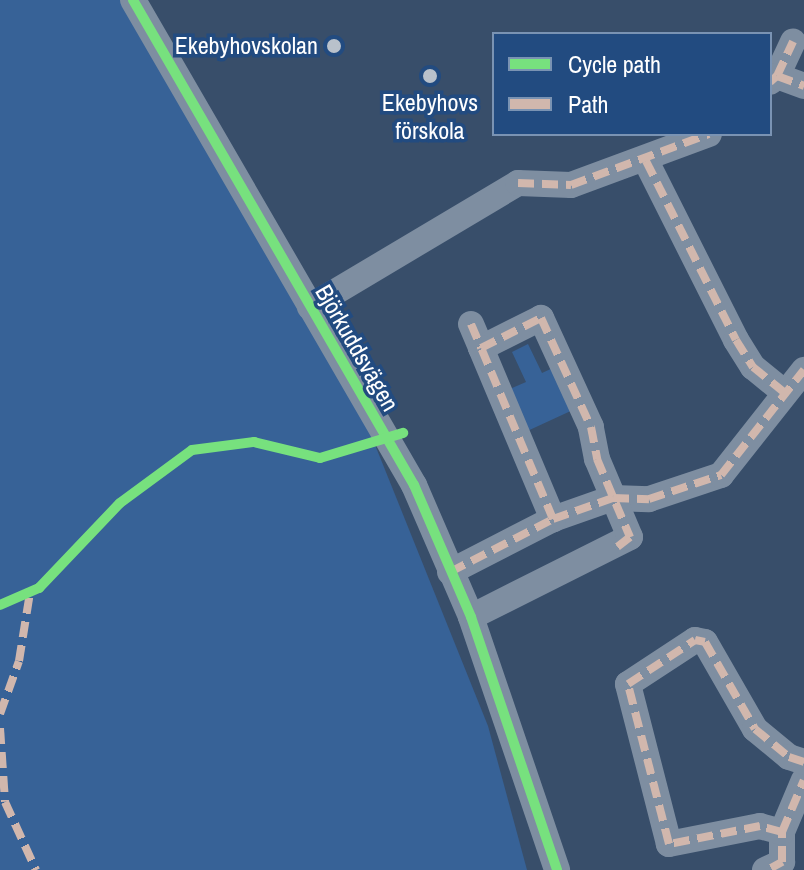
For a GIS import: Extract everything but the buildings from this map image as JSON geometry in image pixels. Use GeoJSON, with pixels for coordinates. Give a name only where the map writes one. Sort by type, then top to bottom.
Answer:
{"type":"FeatureCollection","features":[{"type":"Feature","properties":{"kind":"street","name":"Björkuddsvägen"},"geometry":{"type":"LineString","coordinates":[[133,0],[414,485],[471,617],[557,870]]}},
{"type":"Feature","properties":{"kind":"street"},"geometry":{"type":"LineString","coordinates":[[793,42],[773,79],[804,86]]}},
{"type":"Feature","properties":{"kind":"street","name":"Björkuddsvägen"},"geometry":{"type":"LineString","coordinates":[[310,307],[518,183],[571,185],[646,161],[704,136]]}},
{"type":"Feature","properties":{"kind":"street"},"geometry":{"type":"LineString","coordinates":[[646,161],[736,340],[753,367],[785,393]]}},
{"type":"Feature","properties":{"kind":"street"},"geometry":{"type":"LineString","coordinates":[[471,617],[630,537],[597,459],[591,427],[541,318],[476,336],[553,519]]}},
{"type":"Feature","properties":{"kind":"street"},"geometry":{"type":"LineString","coordinates":[[450,572],[553,519],[613,498],[649,499],[721,475],[804,370]]}},
{"type":"Feature","properties":{"kind":"street"},"geometry":{"type":"LineString","coordinates":[[782,832],[749,827],[669,844],[628,684],[695,640],[705,642],[755,729],[789,757],[804,762]]}},
{"type":"Feature","properties":{"kind":"street"},"geometry":{"type":"LineString","coordinates":[[765,870],[782,862],[782,832],[804,780]]}},
{"type":"Feature","properties":{"kind":"shaded area"},"geometry":{"type":"Polygon","coordinates":[[[0,0],[123,0],[361,410],[488,726],[527,870],[0,870],[0,0]]]}},
{"type":"Feature","properties":{"kind":"shaded area"},"geometry":{"type":"Polygon","coordinates":[[[528,344],[542,373],[555,367],[575,409],[523,433],[503,392],[526,382],[512,352],[528,344]]]}},
{"type":"Feature","properties":{"kind":"marked path"},"geometry":{"type":"LineString","coordinates":[[777,76],[793,42]]}},
{"type":"Feature","properties":{"kind":"marked path"},"geometry":{"type":"LineString","coordinates":[[772,80],[777,76],[804,86]]}},
{"type":"Feature","properties":{"kind":"marked path"},"geometry":{"type":"LineString","coordinates":[[518,183],[571,185],[704,136]]}},
{"type":"Feature","properties":{"kind":"marked path"},"geometry":{"type":"LineString","coordinates":[[646,161],[736,340],[753,367],[785,393]]}},
{"type":"Feature","properties":{"kind":"marked path"},"geometry":{"type":"LineString","coordinates":[[553,519],[481,348],[541,318],[591,427],[597,459],[630,537],[617,547]]}},
{"type":"Feature","properties":{"kind":"marked path"},"geometry":{"type":"LineString","coordinates":[[471,324],[481,348]]}},
{"type":"Feature","properties":{"kind":"marked path"},"geometry":{"type":"LineString","coordinates":[[450,572],[553,519],[613,498],[649,499],[721,475],[804,370]]}},
{"type":"Feature","properties":{"kind":"marked path"},"geometry":{"type":"LineString","coordinates":[[0,714],[19,661],[30,592]]}},
{"type":"Feature","properties":{"kind":"marked path"},"geometry":{"type":"LineString","coordinates":[[771,868],[782,862],[782,832],[760,826],[669,844],[628,684],[695,640],[705,642],[755,729],[789,757],[804,762]]}},
{"type":"Feature","properties":{"kind":"marked path"},"geometry":{"type":"LineString","coordinates":[[0,728],[5,802],[36,870]]}},
{"type":"Feature","properties":{"kind":"marked path"},"geometry":{"type":"LineString","coordinates":[[782,832],[804,780]]}},
{"type":"Feature","properties":{"kind":"cycle path"},"geometry":{"type":"LineString","coordinates":[[133,0],[414,485],[471,617],[557,870]]}},
{"type":"Feature","properties":{"kind":"cycle path"},"geometry":{"type":"LineString","coordinates":[[0,605],[39,588],[120,503],[192,450],[254,442],[320,458],[403,433]]}},
{"type":"Feature","properties":{"kind":"place","name":"Ekebyhovskolan"},"geometry":{"type":"Point","coordinates":[334,46]}},
{"type":"Feature","properties":{"kind":"place","name":"Ekebyhovs förskola"},"geometry":{"type":"Point","coordinates":[430,76]}}]}
